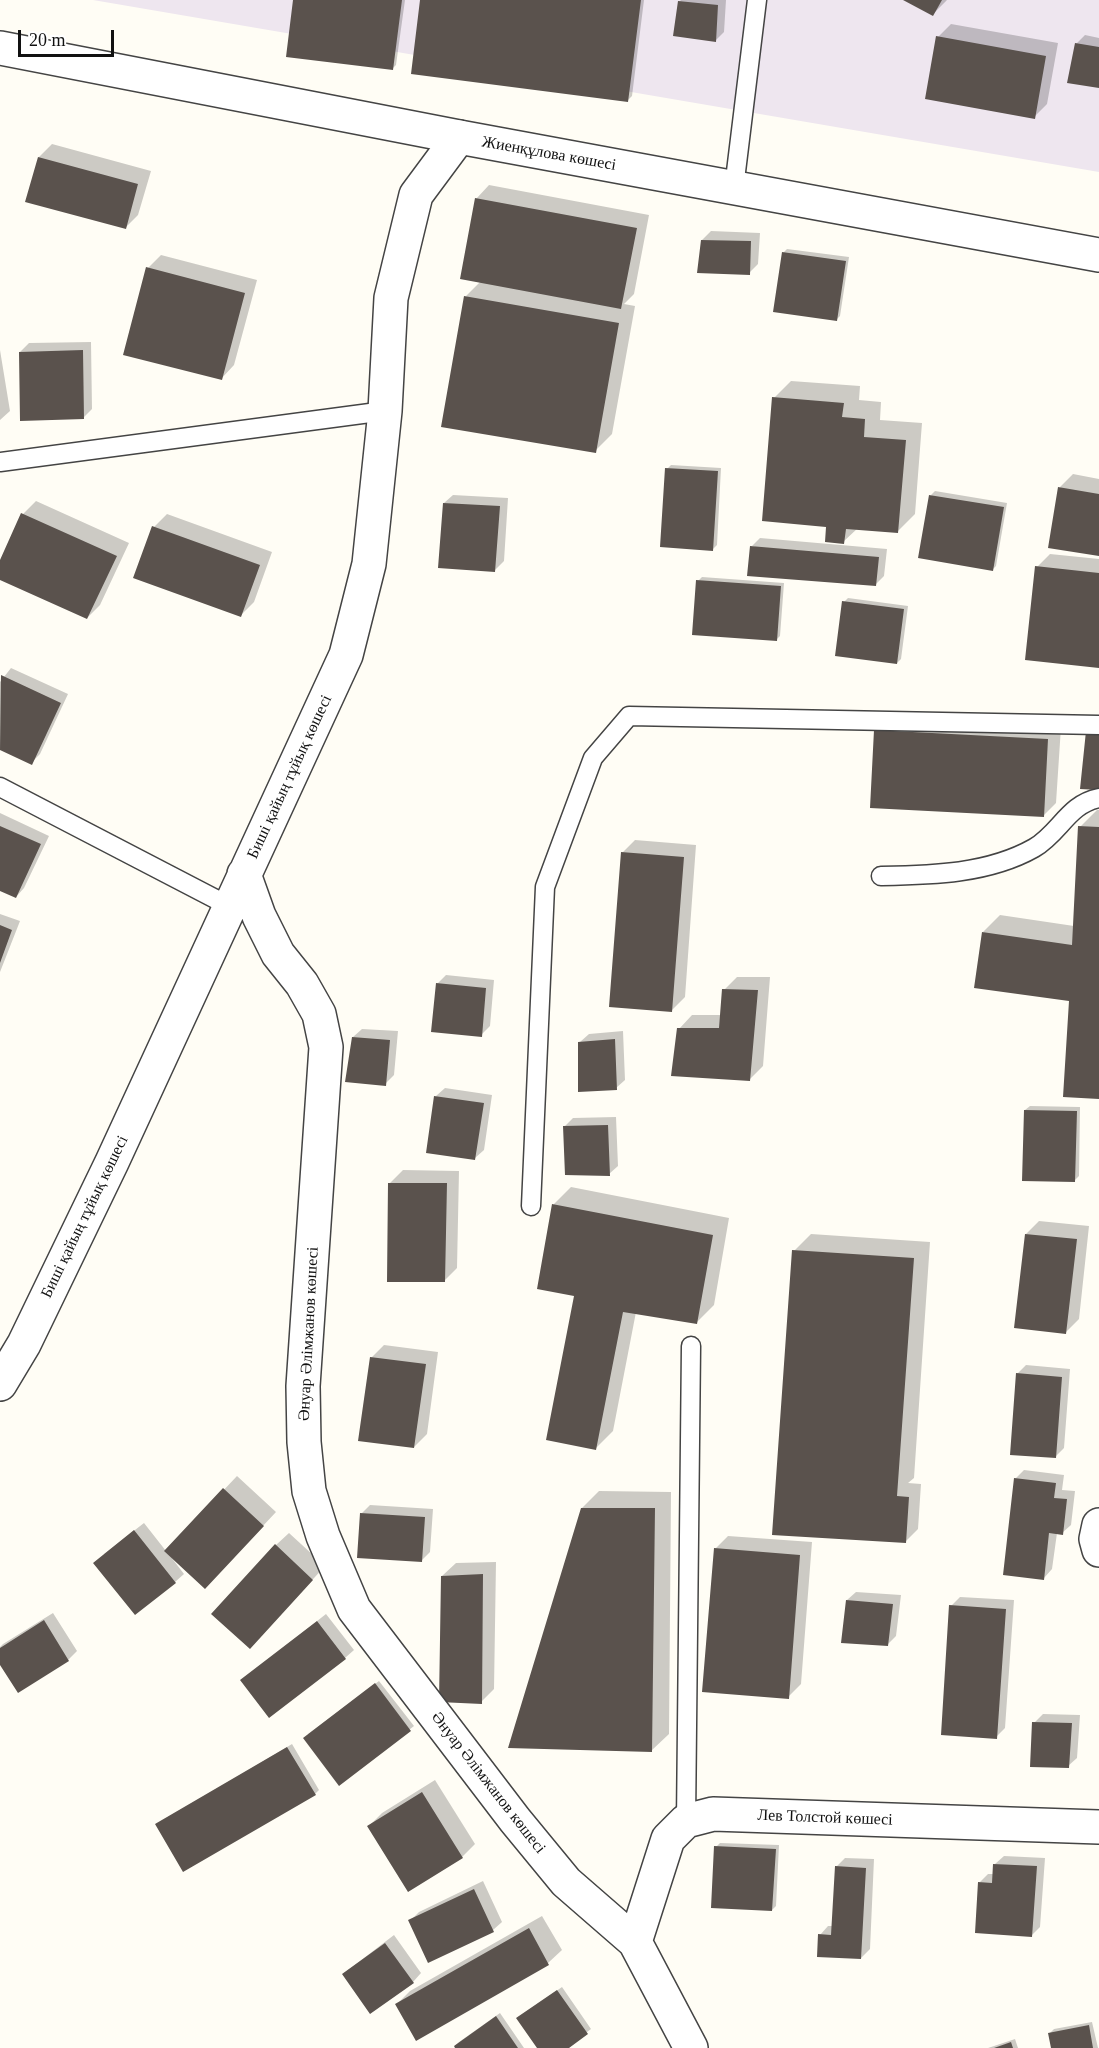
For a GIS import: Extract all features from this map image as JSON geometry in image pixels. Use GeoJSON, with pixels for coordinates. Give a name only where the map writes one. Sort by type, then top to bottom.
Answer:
{"type":"FeatureCollection","features":[{"type":"Feature","properties":{"kind":"street","name":"Жиенқұлова көшесі"},"geometry":{"type":"LineString","coordinates":[[0,48],[459,137],[1099,255]]}},
{"type":"Feature","properties":{"kind":"street","name":"Биші қайың тұйық көшесі"},"geometry":{"type":"LineString","coordinates":[[0,1384],[24,1344],[112,1162],[346,655],[369,564],[385,411],[391,298],[416,195],[459,137]]}},
{"type":"Feature","properties":{"kind":"street","name":"Әнуар Әлімжанов көшесі"},"geometry":{"type":"LineString","coordinates":[[244,874],[259,916],[278,954],[302,984],[319,1014],[326,1047],[303,1386],[304,1442],[309,1491],[322,1536],[354,1609],[566,1882],[634,1942],[691,2048]]}},
{"type":"Feature","properties":{"kind":"street"},"geometry":{"type":"LineString","coordinates":[[1099,1525],[1096,1539],[1099,1550]]}},
{"type":"Feature","properties":{"kind":"street","name":"Лев Толстой көшесі"},"geometry":{"type":"LineString","coordinates":[[686,1821],[713,1814],[1099,1827]]}},
{"type":"Feature","properties":{"kind":"street"},"geometry":{"type":"LineString","coordinates":[[634,1942],[668,1839],[686,1821]]}},
{"type":"Feature","properties":{"kind":"lane"},"geometry":{"type":"LineString","coordinates":[[734,188],[757,0]]}},
{"type":"Feature","properties":{"kind":"lane"},"geometry":{"type":"LineString","coordinates":[[0,462],[385,411]]}},
{"type":"Feature","properties":{"kind":"lane"},"geometry":{"type":"LineString","coordinates":[[531,1206],[545,887],[593,758],[629,717],[1099,725]]}},
{"type":"Feature","properties":{"kind":"lane"},"geometry":{"type":"LineString","coordinates":[[0,787],[229,906]]}},
{"type":"Feature","properties":{"kind":"lane"},"geometry":{"type":"LineString","coordinates":[[881,876],[943,875],[1003,861],[1036,847],[1072,810],[1086,801],[1099,798]]}},
{"type":"Feature","properties":{"kind":"lane"},"geometry":{"type":"LineString","coordinates":[[686,1821],[692,1346]]}},
{"type":"Feature","properties":{"kind":"shaded area"},"geometry":{"type":"Polygon","coordinates":[[[93,0],[1099,0],[1099,172],[93,0]]]}},
{"type":"Feature","properties":{"kind":"building"},"geometry":{"type":"Polygon","coordinates":[[[293,0],[402,0],[393,70],[286,57],[293,0]]]}},
{"type":"Feature","properties":{"kind":"building"},"geometry":{"type":"Polygon","coordinates":[[[420,0],[641,0],[628,102],[411,74],[420,0]]]}},
{"type":"Feature","properties":{"kind":"building"},"geometry":{"type":"Polygon","coordinates":[[[903,0],[942,0],[933,16],[903,0]]]}},
{"type":"Feature","properties":{"kind":"building"},"geometry":{"type":"Polygon","coordinates":[[[678,1],[718,5],[716,42],[673,36],[678,1]]]}},
{"type":"Feature","properties":{"kind":"building"},"geometry":{"type":"Polygon","coordinates":[[[936,36],[1046,56],[1035,119],[925,99],[936,36]]]}},
{"type":"Feature","properties":{"kind":"building"},"geometry":{"type":"Polygon","coordinates":[[[1075,43],[1099,47],[1099,88],[1067,83],[1075,43]]]}},
{"type":"Feature","properties":{"kind":"building"},"geometry":{"type":"Polygon","coordinates":[[[38,157],[138,184],[126,229],[25,202],[38,157]]]}},
{"type":"Feature","properties":{"kind":"building"},"geometry":{"type":"Polygon","coordinates":[[[475,198],[637,228],[621,309],[460,279],[475,198]]]}},
{"type":"Feature","properties":{"kind":"building"},"geometry":{"type":"Polygon","coordinates":[[[701,240],[751,241],[750,275],[697,273],[701,240]]]}},
{"type":"Feature","properties":{"kind":"building"},"geometry":{"type":"Polygon","coordinates":[[[782,252],[846,261],[837,321],[773,312],[782,252]]]}},
{"type":"Feature","properties":{"kind":"building"},"geometry":{"type":"Polygon","coordinates":[[[146,267],[245,293],[222,380],[123,355],[146,267]]]}},
{"type":"Feature","properties":{"kind":"building"},"geometry":{"type":"Polygon","coordinates":[[[464,296],[619,323],[596,453],[441,427],[464,296]]]}},
{"type":"Feature","properties":{"kind":"building"},"geometry":{"type":"Polygon","coordinates":[[[83,350],[84,419],[20,421],[19,352],[83,350]]]}},
{"type":"Feature","properties":{"kind":"building"},"geometry":{"type":"Polygon","coordinates":[[[772,397],[844,403],[842,417],[865,419],[864,437],[906,440],[898,533],[846,529],[844,544],[825,542],[826,527],[762,521],[772,397]]]}},
{"type":"Feature","properties":{"kind":"building"},"geometry":{"type":"Polygon","coordinates":[[[665,468],[718,471],[713,551],[660,547],[665,468]]]}},
{"type":"Feature","properties":{"kind":"building"},"geometry":{"type":"Polygon","coordinates":[[[1058,487],[1099,494],[1099,556],[1048,548],[1058,487]]]}},
{"type":"Feature","properties":{"kind":"building"},"geometry":{"type":"Polygon","coordinates":[[[929,495],[1004,507],[993,571],[918,558],[929,495]]]}},
{"type":"Feature","properties":{"kind":"building"},"geometry":{"type":"Polygon","coordinates":[[[443,503],[500,506],[495,572],[438,568],[443,503]]]}},
{"type":"Feature","properties":{"kind":"building"},"geometry":{"type":"Polygon","coordinates":[[[21,513],[117,556],[87,619],[0,580],[0,560],[21,513]]]}},
{"type":"Feature","properties":{"kind":"building"},"geometry":{"type":"Polygon","coordinates":[[[152,526],[260,565],[241,617],[133,578],[152,526]]]}},
{"type":"Feature","properties":{"kind":"building"},"geometry":{"type":"Polygon","coordinates":[[[750,546],[879,557],[876,586],[747,576],[750,546]]]}},
{"type":"Feature","properties":{"kind":"building"},"geometry":{"type":"Polygon","coordinates":[[[1035,566],[1099,573],[1099,668],[1025,660],[1035,566]]]}},
{"type":"Feature","properties":{"kind":"building"},"geometry":{"type":"Polygon","coordinates":[[[696,580],[781,586],[777,641],[692,635],[696,580]]]}},
{"type":"Feature","properties":{"kind":"building"},"geometry":{"type":"Polygon","coordinates":[[[842,601],[904,609],[897,664],[835,656],[842,601]]]}},
{"type":"Feature","properties":{"kind":"building"},"geometry":{"type":"Polygon","coordinates":[[[1,675],[61,703],[32,765],[0,750],[1,675]]]}},
{"type":"Feature","properties":{"kind":"building"},"geometry":{"type":"Polygon","coordinates":[[[874,730],[1048,739],[1044,817],[870,808],[874,730]]]}},
{"type":"Feature","properties":{"kind":"building"},"geometry":{"type":"Polygon","coordinates":[[[1086,731],[1099,732],[1099,790],[1080,789],[1086,731]]]}},
{"type":"Feature","properties":{"kind":"building"},"geometry":{"type":"Polygon","coordinates":[[[0,826],[41,844],[16,898],[0,891],[0,826]]]}},
{"type":"Feature","properties":{"kind":"building"},"geometry":{"type":"Polygon","coordinates":[[[1078,826],[1099,827],[1099,1099],[1063,1097],[1069,1001],[974,988],[982,932],[1072,945],[1078,826]]]}},
{"type":"Feature","properties":{"kind":"building"},"geometry":{"type":"Polygon","coordinates":[[[621,852],[684,857],[672,1012],[609,1007],[621,852]]]}},
{"type":"Feature","properties":{"kind":"building"},"geometry":{"type":"Polygon","coordinates":[[[0,925],[12,930],[0,963],[0,925]]]}},
{"type":"Feature","properties":{"kind":"building"},"geometry":{"type":"Polygon","coordinates":[[[436,983],[486,988],[482,1037],[431,1032],[436,983]]]}},
{"type":"Feature","properties":{"kind":"building"},"geometry":{"type":"Polygon","coordinates":[[[722,989],[758,990],[750,1081],[671,1076],[677,1028],[719,1028],[722,989]]]}},
{"type":"Feature","properties":{"kind":"building"},"geometry":{"type":"Polygon","coordinates":[[[352,1037],[390,1040],[386,1086],[345,1082],[352,1037]]]}},
{"type":"Feature","properties":{"kind":"building"},"geometry":{"type":"Polygon","coordinates":[[[615,1039],[617,1090],[578,1092],[578,1042],[615,1039]]]}},
{"type":"Feature","properties":{"kind":"building"},"geometry":{"type":"Polygon","coordinates":[[[434,1096],[484,1103],[475,1160],[426,1153],[434,1096]]]}},
{"type":"Feature","properties":{"kind":"building"},"geometry":{"type":"Polygon","coordinates":[[[1024,1110],[1077,1111],[1075,1182],[1022,1181],[1024,1110]]]}},
{"type":"Feature","properties":{"kind":"building"},"geometry":{"type":"Polygon","coordinates":[[[608,1125],[610,1176],[565,1175],[563,1126],[608,1125]]]}},
{"type":"Feature","properties":{"kind":"building"},"geometry":{"type":"Polygon","coordinates":[[[388,1183],[447,1183],[445,1282],[387,1282],[388,1183]]]}},
{"type":"Feature","properties":{"kind":"building"},"geometry":{"type":"Polygon","coordinates":[[[552,1204],[713,1235],[697,1324],[623,1312],[596,1450],[546,1440],[574,1296],[537,1289],[552,1204]]]}},
{"type":"Feature","properties":{"kind":"building"},"geometry":{"type":"Polygon","coordinates":[[[1025,1234],[1077,1239],[1066,1334],[1014,1328],[1025,1234]]]}},
{"type":"Feature","properties":{"kind":"building"},"geometry":{"type":"Polygon","coordinates":[[[792,1250],[914,1258],[897,1496],[909,1497],[906,1543],[772,1535],[792,1250]]]}},
{"type":"Feature","properties":{"kind":"building"},"geometry":{"type":"Polygon","coordinates":[[[370,1357],[426,1364],[414,1448],[358,1441],[370,1357]]]}},
{"type":"Feature","properties":{"kind":"building"},"geometry":{"type":"Polygon","coordinates":[[[1016,1373],[1062,1377],[1056,1458],[1010,1455],[1016,1373]]]}},
{"type":"Feature","properties":{"kind":"building"},"geometry":{"type":"Polygon","coordinates":[[[1014,1478],[1056,1483],[1054,1498],[1067,1499],[1063,1535],[1049,1533],[1044,1580],[1003,1575],[1014,1478]]]}},
{"type":"Feature","properties":{"kind":"building"},"geometry":{"type":"Polygon","coordinates":[[[223,1488],[264,1526],[205,1589],[164,1551],[223,1488]]]}},
{"type":"Feature","properties":{"kind":"building"},"geometry":{"type":"Polygon","coordinates":[[[581,1508],[655,1508],[652,1752],[508,1748],[581,1508]]]}},
{"type":"Feature","properties":{"kind":"building"},"geometry":{"type":"Polygon","coordinates":[[[360,1513],[425,1517],[422,1562],[357,1558],[360,1513]]]}},
{"type":"Feature","properties":{"kind":"building"},"geometry":{"type":"Polygon","coordinates":[[[134,1530],[176,1583],[135,1615],[93,1563],[134,1530]]]}},
{"type":"Feature","properties":{"kind":"building"},"geometry":{"type":"Polygon","coordinates":[[[275,1544],[313,1580],[250,1649],[211,1614],[275,1544]]]}},
{"type":"Feature","properties":{"kind":"building"},"geometry":{"type":"Polygon","coordinates":[[[714,1548],[800,1555],[789,1699],[702,1692],[714,1548]]]}},
{"type":"Feature","properties":{"kind":"building"},"geometry":{"type":"Polygon","coordinates":[[[483,1574],[482,1704],[439,1702],[441,1576],[483,1574]]]}},
{"type":"Feature","properties":{"kind":"building"},"geometry":{"type":"Polygon","coordinates":[[[846,1600],[893,1604],[888,1646],[841,1643],[846,1600]]]}},
{"type":"Feature","properties":{"kind":"building"},"geometry":{"type":"Polygon","coordinates":[[[949,1605],[1006,1609],[997,1739],[941,1735],[949,1605]]]}},
{"type":"Feature","properties":{"kind":"building"},"geometry":{"type":"Polygon","coordinates":[[[44,1620],[69,1661],[18,1693],[0,1665],[0,1648],[44,1620]]]}},
{"type":"Feature","properties":{"kind":"building"},"geometry":{"type":"Polygon","coordinates":[[[317,1621],[346,1659],[269,1718],[240,1680],[317,1621]]]}},
{"type":"Feature","properties":{"kind":"building"},"geometry":{"type":"Polygon","coordinates":[[[375,1683],[411,1731],[339,1786],[303,1738],[375,1683]]]}},
{"type":"Feature","properties":{"kind":"building"},"geometry":{"type":"Polygon","coordinates":[[[1032,1722],[1072,1723],[1069,1768],[1030,1767],[1032,1722]]]}},
{"type":"Feature","properties":{"kind":"building"},"geometry":{"type":"Polygon","coordinates":[[[287,1747],[316,1795],[183,1872],[155,1824],[287,1747]]]}},
{"type":"Feature","properties":{"kind":"building"},"geometry":{"type":"Polygon","coordinates":[[[422,1792],[463,1858],[408,1892],[367,1826],[422,1792]]]}},
{"type":"Feature","properties":{"kind":"building"},"geometry":{"type":"Polygon","coordinates":[[[714,1846],[776,1849],[772,1911],[711,1908],[714,1846]]]}},
{"type":"Feature","properties":{"kind":"building"},"geometry":{"type":"Polygon","coordinates":[[[993,1864],[1037,1866],[1032,1937],[975,1933],[978,1882],[992,1883],[993,1864]]]}},
{"type":"Feature","properties":{"kind":"building"},"geometry":{"type":"Polygon","coordinates":[[[835,1866],[866,1868],[861,1959],[817,1957],[818,1934],[831,1935],[835,1866]]]}},
{"type":"Feature","properties":{"kind":"building"},"geometry":{"type":"Polygon","coordinates":[[[474,1889],[494,1932],[428,1963],[408,1920],[474,1889]]]}},
{"type":"Feature","properties":{"kind":"building"},"geometry":{"type":"Polygon","coordinates":[[[529,1928],[549,1965],[416,2041],[395,2004],[529,1928]]]}},
{"type":"Feature","properties":{"kind":"building"},"geometry":{"type":"Polygon","coordinates":[[[385,1943],[414,1983],[370,2014],[342,1974],[385,1943]]]}},
{"type":"Feature","properties":{"kind":"building"},"geometry":{"type":"Polygon","coordinates":[[[557,1990],[588,2034],[569,2048],[537,2048],[516,2018],[557,1990]]]}},
{"type":"Feature","properties":{"kind":"building"},"geometry":{"type":"Polygon","coordinates":[[[496,2016],[518,2048],[455,2048],[454,2046],[496,2016]]]}},
{"type":"Feature","properties":{"kind":"building"},"geometry":{"type":"Polygon","coordinates":[[[1089,2025],[1093,2048],[1051,2048],[1048,2033],[1089,2025]]]}},
{"type":"Feature","properties":{"kind":"building"},"geometry":{"type":"Polygon","coordinates":[[[1011,2042],[1013,2048],[994,2048],[1011,2042]]]}}]}
